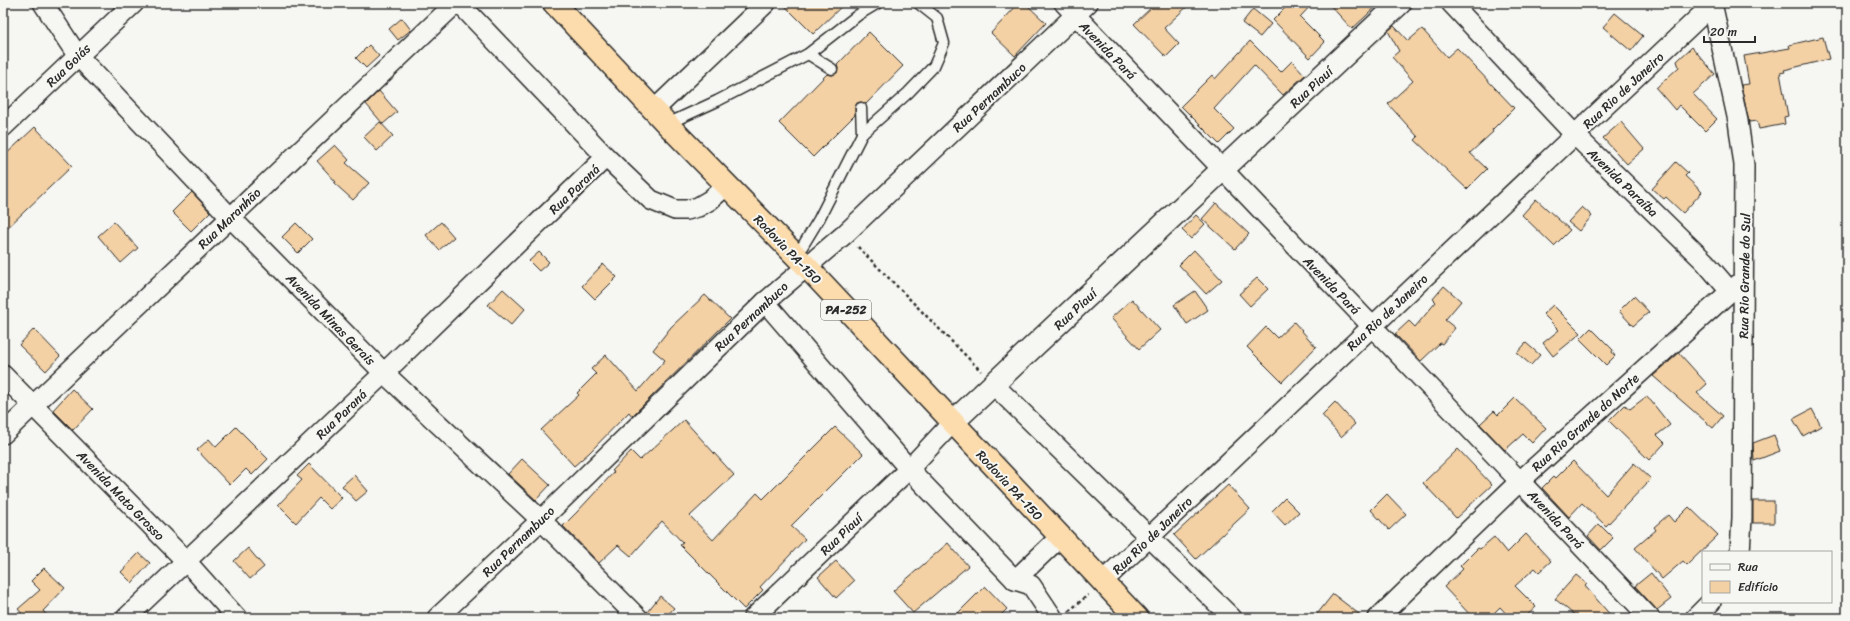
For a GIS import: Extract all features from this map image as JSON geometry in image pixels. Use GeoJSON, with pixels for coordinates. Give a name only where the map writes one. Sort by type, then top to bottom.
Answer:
{"type":"FeatureCollection","features":[{"type":"Feature","properties":{"kind":"highway","name":"Rodovia PA-150"},"geometry":{"type":"LineString","coordinates":[[554,3],[660,117],[801,261],[1137,618]]}},
{"type":"Feature","properties":{"kind":"street","name":"Avenida Minas Gerais"},"geometry":{"type":"LineString","coordinates":[[43,3],[77,55],[230,217],[384,373],[541,520],[638,618]]}},
{"type":"Feature","properties":{"kind":"street","name":"Rua Goiás"},"geometry":{"type":"LineString","coordinates":[[3,127],[77,55],[134,3]]}},
{"type":"Feature","properties":{"kind":"street","name":"Rua Maranhão"},"geometry":{"type":"LineString","coordinates":[[3,434],[456,3]]}},
{"type":"Feature","properties":{"kind":"street"},"geometry":{"type":"LineString","coordinates":[[459,3],[606,157],[651,200],[675,210],[687,210],[698,207],[710,200],[727,185]]}},
{"type":"Feature","properties":{"kind":"street"},"geometry":{"type":"LineString","coordinates":[[660,117],[766,3]]}},
{"type":"Feature","properties":{"kind":"street","name":"Rua Piauí"},"geometry":{"type":"LineString","coordinates":[[752,618],[909,469],[952,423],[1400,3]]}},
{"type":"Feature","properties":{"kind":"street","name":"Avenida Paraíba"},"geometry":{"type":"LineString","coordinates":[[1451,3],[1575,135],[1705,262],[1736,286]]}},
{"type":"Feature","properties":{"kind":"street","name":"Rua Rio de Janeiro"},"geometry":{"type":"LineString","coordinates":[[1102,582],[1712,4]]}},
{"type":"Feature","properties":{"kind":"street","name":"Rua Rio Grande do Sul"},"geometry":{"type":"LineString","coordinates":[[1712,4],[1743,150],[1745,190],[1736,286],[1742,518],[1740,551]]}},
{"type":"Feature","properties":{"kind":"street","name":"Avenida Pará"},"geometry":{"type":"LineString","coordinates":[[1076,7],[1223,170],[1650,618]]}},
{"type":"Feature","properties":{"kind":"street","name":"Rua Pernambuco"},"geometry":{"type":"LineString","coordinates":[[437,618],[541,520],[765,302],[801,261],[845,234],[1076,7]]}},
{"type":"Feature","properties":{"kind":"street","name":"Rua Paraná"},"geometry":{"type":"LineString","coordinates":[[126,618],[384,373],[606,157]]}},
{"type":"Feature","properties":{"kind":"street","name":"Rua Rio Grande do Norte"},"geometry":{"type":"LineString","coordinates":[[1378,618],[1520,481],[1736,286]]}},
{"type":"Feature","properties":{"kind":"street"},"geometry":{"type":"LineString","coordinates":[[765,302],[909,469],[1016,580],[1031,585],[1060,615]]}},
{"type":"Feature","properties":{"kind":"street","name":"Avenida Mato Grosso"},"geometry":{"type":"LineString","coordinates":[[3,374],[186,561],[237,618]]}},
{"type":"Feature","properties":{"kind":"street"},"geometry":{"type":"LineString","coordinates":[[994,385],[1232,618]]}},
{"type":"Feature","properties":{"kind":"street"},"geometry":{"type":"LineString","coordinates":[[1016,580],[1060,537]]}},
{"type":"Feature","properties":{"kind":"street"},"geometry":{"type":"LineString","coordinates":[[1695,618],[1710,603]]}},
{"type":"Feature","properties":{"kind":"lane"},"geometry":{"type":"LineString","coordinates":[[660,117],[717,101],[808,54],[858,15],[878,3]]}},
{"type":"Feature","properties":{"kind":"lane"},"geometry":{"type":"LineString","coordinates":[[801,261],[819,219],[862,134],[908,93],[934,66],[944,43],[937,18],[918,3]]}},
{"type":"Feature","properties":{"kind":"lane"},"geometry":{"type":"LineString","coordinates":[[808,54],[832,69]]}},
{"type":"Feature","properties":{"kind":"lane"},"geometry":{"type":"LineString","coordinates":[[861,108],[862,134]]}},
{"type":"Feature","properties":{"kind":"path"},"geometry":{"type":"LineString","coordinates":[[845,234],[994,385]]}},
{"type":"Feature","properties":{"kind":"path","name":"Rua Rio de Janeiro"},"geometry":{"type":"LineString","coordinates":[[1060,615],[1102,582]]}},
{"type":"Feature","properties":{"kind":"building"},"geometry":{"type":"Polygon","coordinates":[[[782,3],[845,3],[813,34],[782,3]]]}},
{"type":"Feature","properties":{"kind":"building"},"geometry":{"type":"Polygon","coordinates":[[[1019,3],[1025,3],[1046,23],[1015,56],[991,33],[1019,3]]]}},
{"type":"Feature","properties":{"kind":"building"},"geometry":{"type":"Polygon","coordinates":[[[1156,3],[1191,3],[1164,28],[1179,44],[1166,57],[1134,24],[1156,3]]]}},
{"type":"Feature","properties":{"kind":"building"},"geometry":{"type":"Polygon","coordinates":[[[1290,3],[1313,3],[1300,17],[1325,42],[1310,58],[1273,20],[1290,3]]]}},
{"type":"Feature","properties":{"kind":"building"},"geometry":{"type":"Polygon","coordinates":[[[1328,3],[1380,3],[1352,29],[1328,3]]]}},
{"type":"Feature","properties":{"kind":"building"},"geometry":{"type":"Polygon","coordinates":[[[1253,9],[1271,24],[1260,37],[1242,23],[1253,9]]]}},
{"type":"Feature","properties":{"kind":"building"},"geometry":{"type":"Polygon","coordinates":[[[1615,13],[1643,36],[1631,51],[1603,27],[1615,13]]]}},
{"type":"Feature","properties":{"kind":"building"},"geometry":{"type":"Polygon","coordinates":[[[402,18],[411,30],[398,40],[389,29],[402,18]]]}},
{"type":"Feature","properties":{"kind":"building"},"geometry":{"type":"Polygon","coordinates":[[[1394,26],[1408,41],[1422,29],[1447,57],[1457,48],[1514,108],[1492,130],[1493,132],[1470,153],[1487,169],[1467,189],[1415,140],[1418,137],[1388,104],[1413,81],[1392,57],[1399,51],[1388,31],[1394,26]]]}},
{"type":"Feature","properties":{"kind":"building"},"geometry":{"type":"Polygon","coordinates":[[[869,32],[903,66],[866,104],[861,102],[857,103],[855,115],[813,157],[779,123],[827,74],[832,75],[837,73],[837,65],[869,32]]]}},
{"type":"Feature","properties":{"kind":"building"},"geometry":{"type":"Polygon","coordinates":[[[1823,37],[1829,59],[1784,70],[1785,72],[1780,73],[1788,116],[1784,117],[1785,124],[1759,129],[1757,121],[1749,122],[1741,85],[1749,84],[1744,56],[1790,48],[1789,45],[1823,37]]]}},
{"type":"Feature","properties":{"kind":"building"},"geometry":{"type":"Polygon","coordinates":[[[1250,41],[1281,72],[1292,61],[1305,75],[1283,95],[1254,65],[1214,109],[1234,129],[1219,144],[1181,106],[1212,75],[1215,79],[1250,41]]]}},
{"type":"Feature","properties":{"kind":"building"},"geometry":{"type":"Polygon","coordinates":[[[369,45],[379,56],[366,68],[356,58],[369,45]]]}},
{"type":"Feature","properties":{"kind":"building"},"geometry":{"type":"Polygon","coordinates":[[[1692,47],[1715,74],[1693,94],[1717,119],[1705,131],[1679,105],[1675,110],[1656,88],[1679,67],[1677,61],[1692,47]]]}},
{"type":"Feature","properties":{"kind":"building"},"geometry":{"type":"Polygon","coordinates":[[[379,91],[397,112],[383,124],[366,104],[379,91]]]}},
{"type":"Feature","properties":{"kind":"building"},"geometry":{"type":"Polygon","coordinates":[[[380,122],[393,136],[377,151],[364,137],[380,122]]]}},
{"type":"Feature","properties":{"kind":"building"},"geometry":{"type":"Polygon","coordinates":[[[1621,122],[1644,149],[1627,164],[1603,138],[1621,122]]]}},
{"type":"Feature","properties":{"kind":"building"},"geometry":{"type":"Polygon","coordinates":[[[35,127],[72,166],[3,232],[3,157],[35,127]]]}},
{"type":"Feature","properties":{"kind":"building"},"geometry":{"type":"Polygon","coordinates":[[[335,145],[349,160],[346,163],[369,183],[353,200],[334,183],[336,182],[317,161],[335,145]]]}},
{"type":"Feature","properties":{"kind":"building"},"geometry":{"type":"Polygon","coordinates":[[[1676,162],[1688,173],[1685,176],[1702,192],[1683,213],[1666,197],[1664,199],[1652,189],[1676,162]]]}},
{"type":"Feature","properties":{"kind":"building"},"geometry":{"type":"Polygon","coordinates":[[[192,192],[210,212],[191,231],[172,212],[192,192]]]}},
{"type":"Feature","properties":{"kind":"building"},"geometry":{"type":"Polygon","coordinates":[[[1536,199],[1570,230],[1554,246],[1522,215],[1536,199]]]}},
{"type":"Feature","properties":{"kind":"building"},"geometry":{"type":"Polygon","coordinates":[[[1216,203],[1249,234],[1235,249],[1202,219],[1216,203]]]}},
{"type":"Feature","properties":{"kind":"building"},"geometry":{"type":"Polygon","coordinates":[[[1582,207],[1592,216],[1579,231],[1568,222],[1582,207]]]}},
{"type":"Feature","properties":{"kind":"building"},"geometry":{"type":"Polygon","coordinates":[[[1196,215],[1205,224],[1191,239],[1182,230],[1196,215]]]}},
{"type":"Feature","properties":{"kind":"building"},"geometry":{"type":"Polygon","coordinates":[[[114,222],[138,248],[121,263],[98,236],[114,222]]]}},
{"type":"Feature","properties":{"kind":"building"},"geometry":{"type":"Polygon","coordinates":[[[441,222],[454,237],[439,250],[426,235],[441,222]]]}},
{"type":"Feature","properties":{"kind":"building"},"geometry":{"type":"Polygon","coordinates":[[[296,223],[312,239],[298,253],[282,237],[296,223]]]}},
{"type":"Feature","properties":{"kind":"building"},"geometry":{"type":"Polygon","coordinates":[[[1194,250],[1222,280],[1206,294],[1179,265],[1194,250]]]}},
{"type":"Feature","properties":{"kind":"building"},"geometry":{"type":"Polygon","coordinates":[[[539,252],[549,262],[539,271],[529,261],[539,252]]]}},
{"type":"Feature","properties":{"kind":"building"},"geometry":{"type":"Polygon","coordinates":[[[603,264],[617,277],[595,299],[582,286],[603,264]]]}},
{"type":"Feature","properties":{"kind":"building"},"geometry":{"type":"Polygon","coordinates":[[[1257,278],[1268,289],[1250,306],[1239,294],[1257,278]]]}},
{"type":"Feature","properties":{"kind":"building"},"geometry":{"type":"Polygon","coordinates":[[[1444,286],[1461,301],[1445,320],[1455,328],[1442,344],[1440,343],[1421,361],[1395,334],[1409,321],[1415,327],[1436,302],[1433,299],[1444,286]]]}},
{"type":"Feature","properties":{"kind":"building"},"geometry":{"type":"Polygon","coordinates":[[[503,289],[525,309],[511,325],[488,305],[503,289]]]}},
{"type":"Feature","properties":{"kind":"building"},"geometry":{"type":"Polygon","coordinates":[[[1195,291],[1208,310],[1187,324],[1174,305],[1195,291]]]}},
{"type":"Feature","properties":{"kind":"building"},"geometry":{"type":"Polygon","coordinates":[[[705,295],[730,319],[632,416],[629,412],[589,453],[574,466],[541,430],[579,395],[577,393],[596,374],[591,369],[606,355],[638,391],[665,360],[653,350],[671,327],[705,295]]]}},
{"type":"Feature","properties":{"kind":"building"},"geometry":{"type":"Polygon","coordinates":[[[1634,296],[1649,312],[1633,326],[1619,311],[1634,296]]]}},
{"type":"Feature","properties":{"kind":"building"},"geometry":{"type":"Polygon","coordinates":[[[1132,299],[1160,330],[1139,349],[1111,318],[1132,299]]]}},
{"type":"Feature","properties":{"kind":"building"},"geometry":{"type":"Polygon","coordinates":[[[1553,305],[1581,333],[1553,356],[1543,343],[1559,330],[1543,314],[1553,305]]]}},
{"type":"Feature","properties":{"kind":"building"},"geometry":{"type":"Polygon","coordinates":[[[1294,322],[1316,347],[1282,382],[1247,347],[1266,327],[1277,338],[1294,322]]]}},
{"type":"Feature","properties":{"kind":"building"},"geometry":{"type":"Polygon","coordinates":[[[1591,328],[1613,350],[1612,352],[1615,356],[1606,365],[1580,339],[1591,328]]]}},
{"type":"Feature","properties":{"kind":"building"},"geometry":{"type":"Polygon","coordinates":[[[34,329],[60,356],[46,371],[19,345],[34,329]]]}},
{"type":"Feature","properties":{"kind":"building"},"geometry":{"type":"Polygon","coordinates":[[[1526,343],[1540,355],[1531,365],[1517,353],[1526,343]]]}},
{"type":"Feature","properties":{"kind":"building"},"geometry":{"type":"Polygon","coordinates":[[[1679,353],[1707,384],[1697,393],[1723,416],[1713,428],[1653,376],[1679,353]]]}},
{"type":"Feature","properties":{"kind":"building"},"geometry":{"type":"Polygon","coordinates":[[[72,389],[93,409],[73,430],[53,410],[72,389]]]}},
{"type":"Feature","properties":{"kind":"building"},"geometry":{"type":"Polygon","coordinates":[[[1647,396],[1670,425],[1657,435],[1665,443],[1649,460],[1609,421],[1625,405],[1630,409],[1647,396]]]}},
{"type":"Feature","properties":{"kind":"building"},"geometry":{"type":"Polygon","coordinates":[[[1515,398],[1546,428],[1532,443],[1523,434],[1505,450],[1480,424],[1494,411],[1498,415],[1515,398]]]}},
{"type":"Feature","properties":{"kind":"building"},"geometry":{"type":"Polygon","coordinates":[[[1335,402],[1355,424],[1341,437],[1322,415],[1335,402]]]}},
{"type":"Feature","properties":{"kind":"building"},"geometry":{"type":"Polygon","coordinates":[[[1812,409],[1821,426],[1803,436],[1793,419],[1812,409]]]}},
{"type":"Feature","properties":{"kind":"building"},"geometry":{"type":"Polygon","coordinates":[[[684,420],[734,475],[690,516],[713,540],[757,493],[763,499],[835,427],[863,454],[791,526],[805,539],[760,587],[763,590],[744,609],[680,545],[683,543],[662,521],[631,556],[618,545],[599,563],[563,526],[614,472],[612,471],[631,451],[640,460],[684,420]]]}},
{"type":"Feature","properties":{"kind":"building"},"geometry":{"type":"Polygon","coordinates":[[[236,427],[268,459],[252,475],[246,469],[230,485],[197,450],[209,439],[216,447],[236,427]]]}},
{"type":"Feature","properties":{"kind":"building"},"geometry":{"type":"Polygon","coordinates":[[[1774,435],[1780,451],[1754,461],[1753,443],[1774,435]]]}},
{"type":"Feature","properties":{"kind":"building"},"geometry":{"type":"Polygon","coordinates":[[[1458,449],[1492,485],[1456,518],[1423,483],[1458,449]]]}},
{"type":"Feature","properties":{"kind":"building"},"geometry":{"type":"Polygon","coordinates":[[[522,459],[550,485],[536,500],[508,474],[522,459]]]}},
{"type":"Feature","properties":{"kind":"building"},"geometry":{"type":"Polygon","coordinates":[[[1573,461],[1606,495],[1634,463],[1651,479],[1606,526],[1582,503],[1569,517],[1542,488],[1553,477],[1555,479],[1573,461]]]}},
{"type":"Feature","properties":{"kind":"building"},"geometry":{"type":"Polygon","coordinates":[[[309,464],[342,498],[330,509],[319,498],[296,523],[278,505],[302,480],[297,476],[309,464]]]}},
{"type":"Feature","properties":{"kind":"building"},"geometry":{"type":"Polygon","coordinates":[[[354,475],[368,491],[356,501],[342,486],[354,475]]]}},
{"type":"Feature","properties":{"kind":"building"},"geometry":{"type":"Polygon","coordinates":[[[1228,485],[1250,509],[1196,559],[1174,535],[1228,485]]]}},
{"type":"Feature","properties":{"kind":"building"},"geometry":{"type":"Polygon","coordinates":[[[1387,494],[1406,514],[1389,530],[1371,510],[1387,494]]]}},
{"type":"Feature","properties":{"kind":"building"},"geometry":{"type":"Polygon","coordinates":[[[1285,498],[1299,512],[1285,525],[1272,511],[1285,498]]]}},
{"type":"Feature","properties":{"kind":"building"},"geometry":{"type":"Polygon","coordinates":[[[1753,501],[1774,501],[1774,523],[1753,523],[1753,501]]]}},
{"type":"Feature","properties":{"kind":"building"},"geometry":{"type":"Polygon","coordinates":[[[1689,507],[1718,535],[1687,565],[1683,561],[1662,579],[1635,548],[1656,530],[1654,527],[1668,515],[1674,522],[1689,507]]]}},
{"type":"Feature","properties":{"kind":"building"},"geometry":{"type":"Polygon","coordinates":[[[1599,524],[1613,538],[1601,550],[1588,536],[1599,524]]]}},
{"type":"Feature","properties":{"kind":"building"},"geometry":{"type":"Polygon","coordinates":[[[1526,534],[1551,561],[1539,572],[1535,568],[1515,586],[1536,607],[1524,618],[1510,618],[1500,607],[1489,618],[1473,618],[1444,587],[1463,569],[1460,566],[1478,548],[1480,549],[1494,537],[1507,553],[1526,534]]]}},
{"type":"Feature","properties":{"kind":"building"},"geometry":{"type":"Polygon","coordinates":[[[948,543],[968,566],[913,613],[893,591],[948,543]]]}},
{"type":"Feature","properties":{"kind":"building"},"geometry":{"type":"Polygon","coordinates":[[[248,548],[264,567],[250,579],[234,561],[248,548]]]}},
{"type":"Feature","properties":{"kind":"building"},"geometry":{"type":"Polygon","coordinates":[[[139,553],[150,563],[132,583],[121,572],[139,553]]]}},
{"type":"Feature","properties":{"kind":"building"},"geometry":{"type":"Polygon","coordinates":[[[836,561],[854,581],[836,598],[818,577],[836,561]]]}},
{"type":"Feature","properties":{"kind":"building"},"geometry":{"type":"Polygon","coordinates":[[[44,568],[65,588],[43,611],[49,618],[26,618],[18,609],[40,590],[31,581],[44,568]]]}},
{"type":"Feature","properties":{"kind":"building"},"geometry":{"type":"Polygon","coordinates":[[[1651,573],[1671,599],[1657,610],[1635,586],[1651,573]]]}},
{"type":"Feature","properties":{"kind":"building"},"geometry":{"type":"Polygon","coordinates":[[[1576,575],[1587,584],[1585,586],[1613,618],[1578,618],[1555,599],[1576,575]]]}},
{"type":"Feature","properties":{"kind":"building"},"geometry":{"type":"Polygon","coordinates":[[[985,586],[1007,609],[998,618],[953,618],[985,586]]]}},
{"type":"Feature","properties":{"kind":"building"},"geometry":{"type":"Polygon","coordinates":[[[1333,594],[1364,618],[1314,618],[1333,594]]]}},
{"type":"Feature","properties":{"kind":"building"},"geometry":{"type":"Polygon","coordinates":[[[660,596],[674,608],[665,618],[655,618],[647,612],[660,596]]]}}]}
